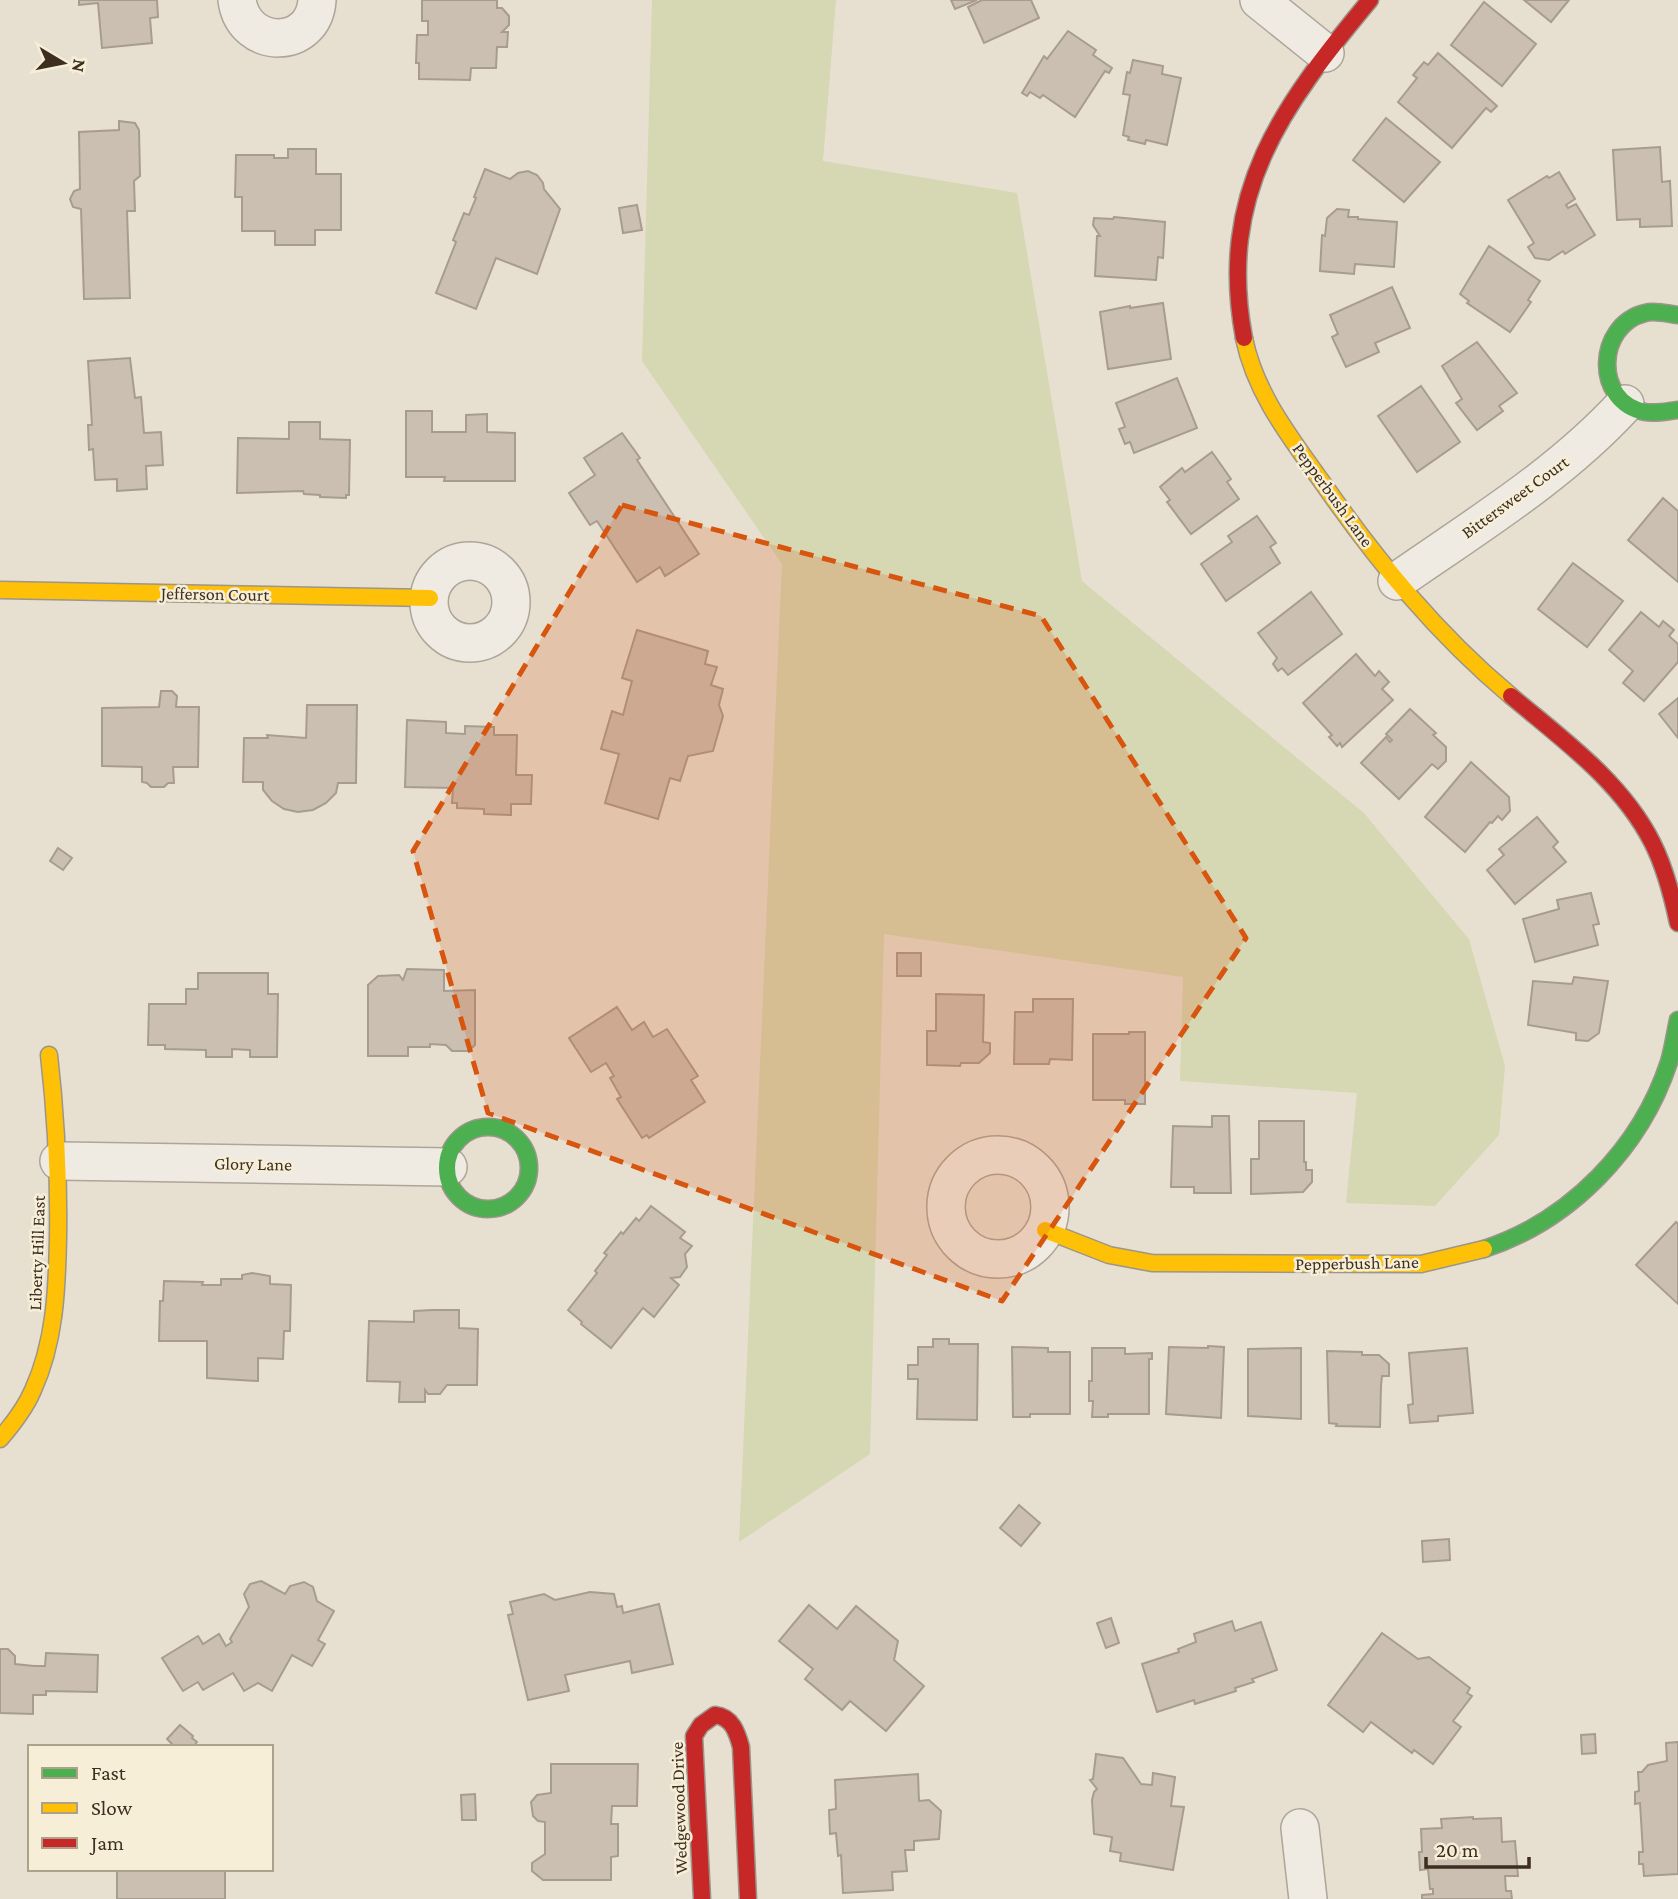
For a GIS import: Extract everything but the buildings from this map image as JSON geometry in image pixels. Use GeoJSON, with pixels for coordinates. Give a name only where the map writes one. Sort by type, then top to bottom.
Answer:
{"type":"FeatureCollection","features":[{"type":"Feature","properties":{"kind":"street"},"geometry":{"type":"LineString","coordinates":[[237,0],[244,22],[266,37],[279,38],[304,29],[313,18],[317,0]]}},
{"type":"Feature","properties":{"kind":"street"},"geometry":{"type":"LineString","coordinates":[[1259,0],[1325,53]]}},
{"type":"Feature","properties":{"kind":"street","name":"Pepperbush Lane"},"geometry":{"type":"LineString","coordinates":[[1370,0],[1325,53],[1285,110],[1262,152],[1245,200],[1237,239],[1237,282],[1241,327],[1251,365],[1270,405],[1335,502],[1397,581],[1472,662],[1590,764],[1620,795],[1646,832],[1667,876],[1678,923]]}},
{"type":"Feature","properties":{"kind":"street"},"geometry":{"type":"LineString","coordinates":[[1678,315],[1664,311],[1648,311],[1634,315],[1622,323],[1613,335],[1605,362],[1606,376],[1612,389],[1625,404],[1646,414],[1663,414],[1678,410]]}},
{"type":"Feature","properties":{"kind":"street","name":"Bittersweet Court"},"geometry":{"type":"LineString","coordinates":[[1397,581],[1576,454],[1625,404]]}},
{"type":"Feature","properties":{"kind":"street","name":"Jefferson Court"},"geometry":{"type":"LineString","coordinates":[[0,590],[430,598]]}},
{"type":"Feature","properties":{"kind":"street","name":"Pepperbush Lane"},"geometry":{"type":"LineString","coordinates":[[1045,1230],[1109,1255],[1152,1263],[1421,1264],[1505,1241],[1550,1218],[1587,1189],[1620,1154],[1650,1106],[1669,1062],[1678,1020]]}},
{"type":"Feature","properties":{"kind":"street","name":"Liberty Hill East"},"geometry":{"type":"LineString","coordinates":[[0,1439],[26,1406],[41,1373],[57,1301],[59,1161],[49,1055]]}},
{"type":"Feature","properties":{"kind":"street"},"geometry":{"type":"LineString","coordinates":[[481,1128],[494,1128],[517,1139],[529,1162],[524,1188],[515,1199],[503,1207],[489,1209],[475,1207],[463,1200],[448,1177],[448,1167],[451,1150],[458,1140],[481,1128]]}},
{"type":"Feature","properties":{"kind":"street","name":"Glory Lane"},"geometry":{"type":"LineString","coordinates":[[59,1161],[448,1167]]}},
{"type":"Feature","properties":{"kind":"street","name":"Wedgewood Drive"},"geometry":{"type":"LineString","coordinates":[[702,1899],[694,1736],[700,1724],[709,1716],[721,1715],[732,1721],[738,1731],[741,1747],[748,1899]]}},
{"type":"Feature","properties":{"kind":"street"},"geometry":{"type":"LineString","coordinates":[[1300,1828],[1308,1899]]}},
{"type":"Feature","properties":{"kind":"highlighted area"},"geometry":{"type":"Polygon","coordinates":[[[622,505],[1041,616],[1246,938],[1002,1301],[488,1113],[413,851],[622,505]]]}},
{"type":"Feature","properties":{"kind":"green space"},"geometry":{"type":"Polygon","coordinates":[[[652,0],[836,0],[823,161],[1017,193],[1082,581],[1364,813],[1469,939],[1505,1066],[1499,1135],[1435,1206],[1346,1203],[1357,1093],[1180,1081],[1183,977],[884,934],[870,1454],[739,1542],[782,564],[642,361],[652,0]]]}},
{"type":"Feature","properties":{"kind":"traffic: fast"},"geometry":{"type":"LineString","coordinates":[[1678,315],[1649,312],[1629,320],[1617,332],[1607,363],[1609,379],[1616,394],[1628,405],[1649,413],[1678,410]]}},
{"type":"Feature","properties":{"kind":"traffic: fast"},"geometry":{"type":"LineString","coordinates":[[1484,1249],[1545,1220],[1573,1200],[1621,1152],[1657,1094],[1669,1062],[1678,1020]]}},
{"type":"Feature","properties":{"kind":"traffic: fast"},"geometry":{"type":"LineString","coordinates":[[488,1127],[504,1131],[517,1139],[525,1152],[529,1168],[525,1184],[517,1197],[504,1205],[488,1209],[472,1205],[459,1197],[451,1184],[447,1168],[451,1152],[459,1139],[472,1131],[488,1127]]}},
{"type":"Feature","properties":{"kind":"traffic: slow"},"geometry":{"type":"LineString","coordinates":[[1244,338],[1256,377],[1275,414],[1343,511],[1386,568],[1433,622],[1511,696]]}},
{"type":"Feature","properties":{"kind":"traffic: slow"},"geometry":{"type":"LineString","coordinates":[[0,590],[430,598]]}},
{"type":"Feature","properties":{"kind":"traffic: slow"},"geometry":{"type":"LineString","coordinates":[[0,1439],[33,1390],[46,1353],[53,1315],[58,1257],[58,1192],[49,1055]]}},
{"type":"Feature","properties":{"kind":"traffic: slow"},"geometry":{"type":"LineString","coordinates":[[1045,1230],[1109,1255],[1152,1263],[1421,1264],[1484,1249]]}},
{"type":"Feature","properties":{"kind":"traffic: jam"},"geometry":{"type":"LineString","coordinates":[[1244,338],[1238,286],[1240,239],[1249,195],[1264,154],[1284,115],[1309,77],[1370,0]]}},
{"type":"Feature","properties":{"kind":"traffic: jam"},"geometry":{"type":"LineString","coordinates":[[1511,696],[1589,762],[1639,820],[1661,861],[1678,923]]}},
{"type":"Feature","properties":{"kind":"traffic: jam"},"geometry":{"type":"LineString","coordinates":[[702,1899],[694,1736],[701,1725],[715,1715],[730,1722],[741,1747],[748,1899]]}}]}
